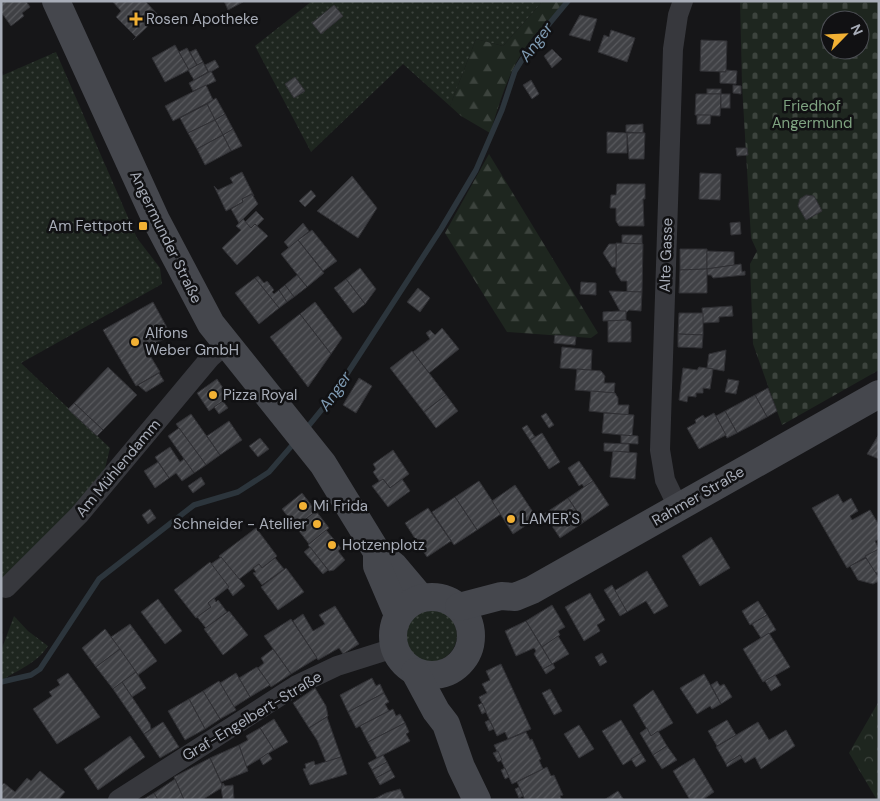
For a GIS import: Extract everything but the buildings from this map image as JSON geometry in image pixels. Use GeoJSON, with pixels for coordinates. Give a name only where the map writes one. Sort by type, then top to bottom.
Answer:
{"type":"FeatureCollection","features":[{"type":"Feature","properties":{"kind":"main road","name":"Angermunder Straße"},"geometry":{"type":"LineString","coordinates":[[56,1],[156,220],[198,304],[226,344],[323,464],[376,552],[394,566],[422,598]]}},
{"type":"Feature","properties":{"kind":"main road","name":"Rahmer Straße"},"geometry":{"type":"LineString","coordinates":[[459,607],[501,596],[515,597],[548,582],[879,394]]}},
{"type":"Feature","properties":{"kind":"main road","name":"Angermunder Straße"},"geometry":{"type":"LineString","coordinates":[[376,552],[377,566],[398,615]]}},
{"type":"Feature","properties":{"kind":"main road","name":"Rahmer Straße"},"geometry":{"type":"LineString","coordinates":[[471,632],[508,608],[515,597]]}},
{"type":"Feature","properties":{"kind":"main road"},"geometry":{"type":"LineString","coordinates":[[422,598],[443,598],[459,607],[471,632],[467,653],[459,664],[447,672],[426,675],[416,672],[399,658],[394,648],[392,635],[398,615],[407,605],[422,598]]}},
{"type":"Feature","properties":{"kind":"main road"},"geometry":{"type":"LineString","coordinates":[[416,672],[436,711],[446,724],[461,767],[478,800]]}},
{"type":"Feature","properties":{"kind":"main road"},"geometry":{"type":"LineString","coordinates":[[446,724],[449,710],[447,672]]}},
{"type":"Feature","properties":{"kind":"street","name":"Alte Gasse"},"geometry":{"type":"LineString","coordinates":[[678,507],[665,480],[660,450],[673,49],[678,15],[683,1]]}},
{"type":"Feature","properties":{"kind":"street","name":"Am Mühlendamm"},"geometry":{"type":"LineString","coordinates":[[6,588],[79,515],[210,358],[226,344]]}},
{"type":"Feature","properties":{"kind":"street","name":"Graf-Engelbert-Straße"},"geometry":{"type":"LineString","coordinates":[[118,800],[297,685],[337,666],[394,648]]}},
{"type":"Feature","properties":{"kind":"green space"},"geometry":{"type":"Polygon","coordinates":[[[312,1],[543,1],[503,46],[476,39],[450,106],[403,64],[311,152],[255,46],[312,1]]]}},
{"type":"Feature","properties":{"kind":"green space"},"geometry":{"type":"Polygon","coordinates":[[[543,1],[564,1],[556,13],[531,39],[520,55],[505,88],[490,133],[461,116],[450,106],[476,39],[503,46],[543,1]]]}},
{"type":"Feature","properties":{"kind":"green space","name":"Friedhof Angermund"},"geometry":{"type":"Polygon","coordinates":[[[740,1],[879,1],[879,370],[782,425],[753,344],[750,264],[757,251],[751,238],[742,85],[740,1]]]}},
{"type":"Feature","properties":{"kind":"green space"},"geometry":{"type":"Polygon","coordinates":[[[56,52],[137,238],[160,268],[162,284],[21,363],[110,448],[102,481],[4,580],[1,576],[1,76],[56,52]]]}},
{"type":"Feature","properties":{"kind":"green space"},"geometry":{"type":"Polygon","coordinates":[[[489,154],[598,333],[591,338],[507,332],[445,233],[489,154]]]}},
{"type":"Feature","properties":{"kind":"green space"},"geometry":{"type":"Polygon","coordinates":[[[430,608],[440,610],[449,616],[455,625],[457,635],[455,645],[449,654],[440,660],[430,662],[420,660],[411,654],[405,645],[403,635],[405,625],[411,616],[420,610],[430,608]]]}},
{"type":"Feature","properties":{"kind":"green space"},"geometry":{"type":"Polygon","coordinates":[[[14,616],[28,631],[48,646],[33,662],[1,681],[1,651],[14,616]]]}},
{"type":"Feature","properties":{"kind":"green space"},"geometry":{"type":"Polygon","coordinates":[[[879,701],[879,800],[877,800],[849,753],[879,701]]]}},
{"type":"Feature","properties":{"kind":"waterway","name":"Anger"},"geometry":{"type":"LineString","coordinates":[[306,429],[332,397],[441,229],[476,170],[502,110],[515,71],[530,47],[568,1]]}},
{"type":"Feature","properties":{"kind":"waterway","name":"Anger"},"geometry":{"type":"LineString","coordinates":[[1,682],[31,675],[40,669],[99,579],[194,505],[238,492],[269,472],[295,442]]}},
{"type":"Feature","properties":{"kind":"place","name":"Rosen Apotheke"},"geometry":{"type":"Point","coordinates":[136,19]}},
{"type":"Feature","properties":{"kind":"place","name":"Am Fettpott"},"geometry":{"type":"Point","coordinates":[143,226]}},
{"type":"Feature","properties":{"kind":"place","name":"Alfons Weber GmbH"},"geometry":{"type":"Point","coordinates":[135,342]}},
{"type":"Feature","properties":{"kind":"place","name":"Pizza Royal"},"geometry":{"type":"Point","coordinates":[213,395]}},
{"type":"Feature","properties":{"kind":"place","name":"Mi Frida"},"geometry":{"type":"Point","coordinates":[303,506]}},
{"type":"Feature","properties":{"kind":"place","name":"LAMER'S"},"geometry":{"type":"Point","coordinates":[511,519]}},
{"type":"Feature","properties":{"kind":"place","name":"Schneider - Atellier"},"geometry":{"type":"Point","coordinates":[317,524]}},
{"type":"Feature","properties":{"kind":"place","name":"Hotzenplotz"},"geometry":{"type":"Point","coordinates":[332,545]}}]}
